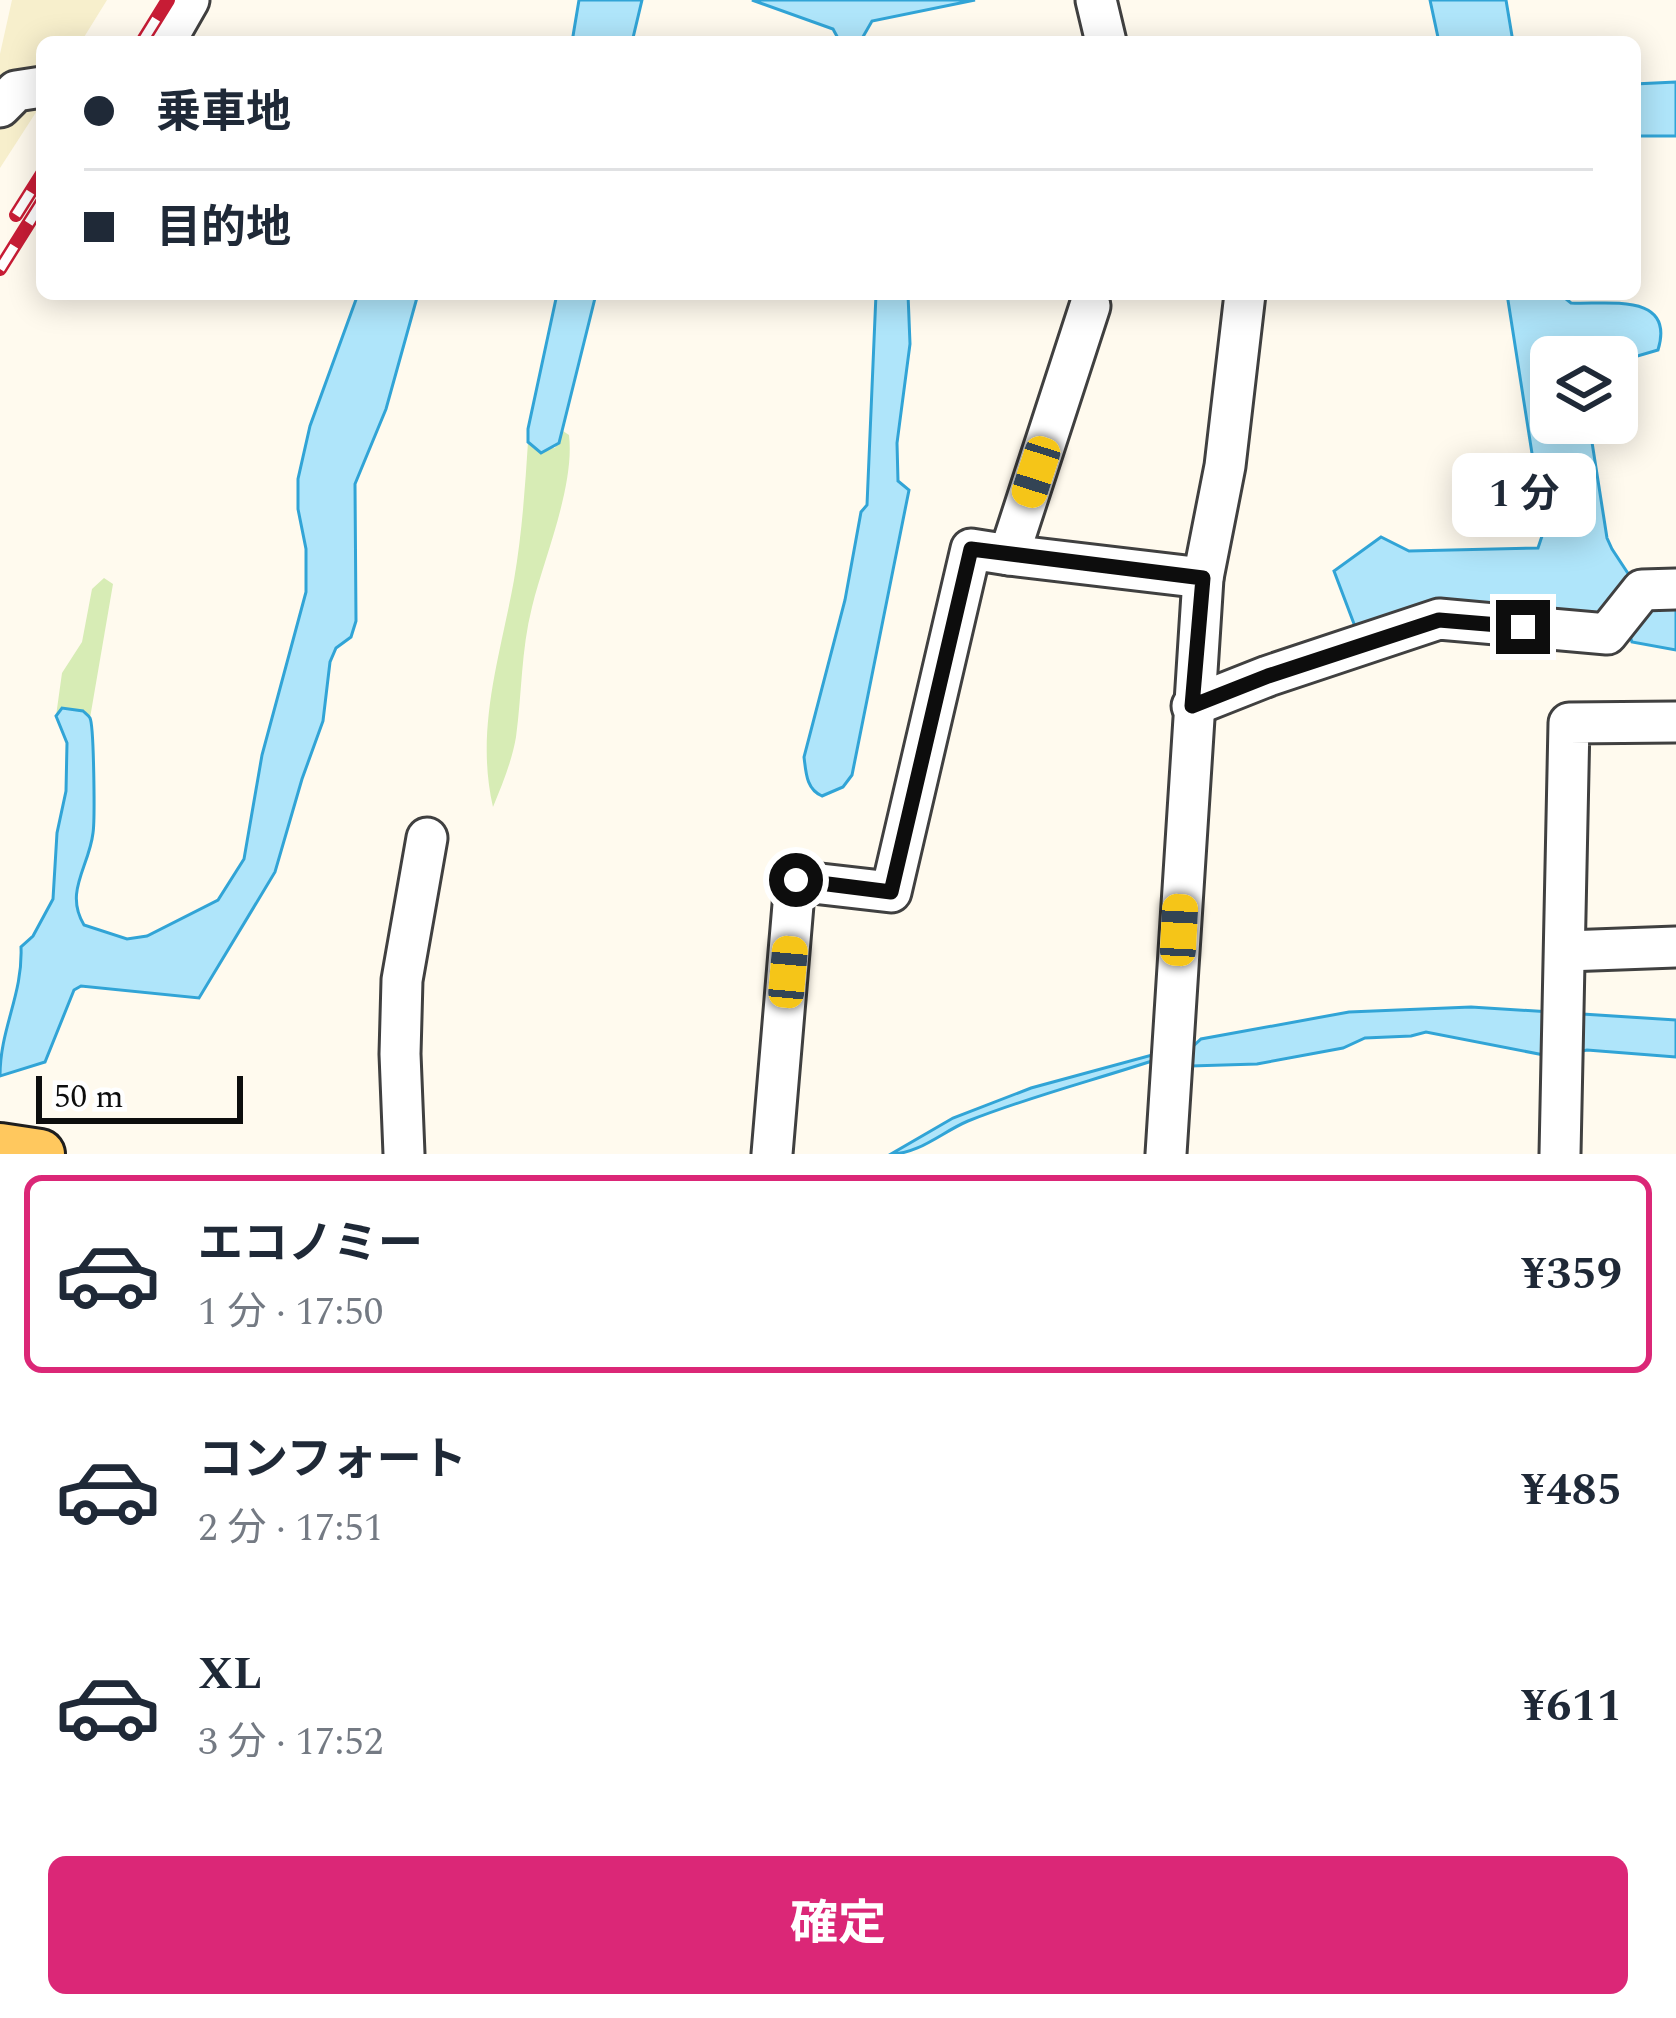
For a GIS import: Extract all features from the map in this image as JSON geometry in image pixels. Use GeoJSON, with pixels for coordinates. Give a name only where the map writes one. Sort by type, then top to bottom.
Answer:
{"type":"FeatureCollection","features":[{"type":"Feature","properties":{"kind":"main road"},"geometry":{"type":"LineString","coordinates":[[0,1148],[40,1154]]}},
{"type":"Feature","properties":{"kind":"street"},"geometry":{"type":"LineString","coordinates":[[168,36],[189,0]]}},
{"type":"Feature","properties":{"kind":"street"},"geometry":{"type":"LineString","coordinates":[[1096,0],[1105,36]]}},
{"type":"Feature","properties":{"kind":"street"},"geometry":{"type":"LineString","coordinates":[[0,107],[16,91],[36,88]]}},
{"type":"Feature","properties":{"kind":"street"},"geometry":{"type":"LineString","coordinates":[[1166,1154],[1203,578],[1225,466],[1244,300]]}},
{"type":"Feature","properties":{"kind":"street"},"geometry":{"type":"LineString","coordinates":[[1009,555],[1090,306]]}},
{"type":"Feature","properties":{"kind":"street"},"geometry":{"type":"LineString","coordinates":[[772,1154],[796,880],[891,892],[971,549],[1203,578]]}},
{"type":"Feature","properties":{"kind":"street"},"geometry":{"type":"LineString","coordinates":[[1192,706],[1439,620],[1607,634],[1642,590],[1676,589]]}},
{"type":"Feature","properties":{"kind":"street"},"geometry":{"type":"LineString","coordinates":[[1560,1154],[1569,723],[1676,722]]}},
{"type":"Feature","properties":{"kind":"street"},"geometry":{"type":"LineString","coordinates":[[404,1154],[402,980],[427,838]]}},
{"type":"Feature","properties":{"kind":"street"},"geometry":{"type":"LineString","coordinates":[[1566,951],[1676,947]]}},
{"type":"Feature","properties":{"kind":"shaded area"},"geometry":{"type":"Polygon","coordinates":[[[12,0],[107,0],[85,36],[36,36],[36,112],[0,168],[0,54],[12,0]]]}},
{"type":"Feature","properties":{"kind":"green space"},"geometry":{"type":"Polygon","coordinates":[[[563,431],[569,435],[567,476],[528,623],[514,746],[493,807],[488,721],[517,563],[528,442],[534,449],[555,448],[563,431]]]}},
{"type":"Feature","properties":{"kind":"green space"},"geometry":{"type":"Polygon","coordinates":[[[104,578],[113,584],[90,718],[83,711],[62,708],[56,716],[62,673],[82,642],[92,589],[104,578]]]}},
{"type":"Feature","properties":{"kind":"water"},"geometry":{"type":"Polygon","coordinates":[[[579,0],[642,0],[633,36],[573,36],[579,0]]]}},
{"type":"Feature","properties":{"kind":"water"},"geometry":{"type":"Polygon","coordinates":[[[752,0],[975,0],[872,21],[863,36],[837,36],[833,29],[752,0]]]}},
{"type":"Feature","properties":{"kind":"water"},"geometry":{"type":"Polygon","coordinates":[[[1430,0],[1506,0],[1512,36],[1438,36],[1430,0]]]}},
{"type":"Feature","properties":{"kind":"water"},"geometry":{"type":"Polygon","coordinates":[[[1676,82],[1676,136],[1641,136],[1641,84],[1676,82]]]}},
{"type":"Feature","properties":{"kind":"water"},"geometry":{"type":"Polygon","coordinates":[[[356,300],[416,300],[386,409],[355,484],[356,621],[351,637],[336,648],[330,662],[323,721],[275,872],[199,998],[81,986],[74,990],[45,1062],[0,1076],[21,947],[33,936],[53,899],[57,833],[66,791],[67,743],[56,716],[62,708],[83,711],[91,725],[93,833],[76,901],[84,925],[127,939],[147,936],[218,900],[244,859],[262,755],[306,592],[298,479],[310,426],[356,300]]]}},
{"type":"Feature","properties":{"kind":"water"},"geometry":{"type":"Polygon","coordinates":[[[556,300],[595,300],[559,443],[541,453],[528,442],[556,300]]]}},
{"type":"Feature","properties":{"kind":"water"},"geometry":{"type":"Polygon","coordinates":[[[876,300],[908,300],[910,344],[897,443],[898,481],[909,490],[852,775],[843,787],[822,796],[810,785],[804,757],[845,600],[861,512],[867,505],[876,300]]]}},
{"type":"Feature","properties":{"kind":"water"},"geometry":{"type":"Polygon","coordinates":[[[1508,300],[1634,305],[1657,318],[1658,350],[1638,356],[1638,336],[1530,336],[1530,441],[1508,300]]]}},
{"type":"Feature","properties":{"kind":"water"},"geometry":{"type":"Polygon","coordinates":[[[1531,444],[1592,444],[1607,538],[1637,587],[1676,600],[1676,650],[1632,642],[1626,625],[1359,637],[1334,571],[1381,537],[1409,551],[1538,548],[1544,530],[1531,444]]]}},
{"type":"Feature","properties":{"kind":"water"},"geometry":{"type":"Polygon","coordinates":[[[1471,1007],[1676,1020],[1676,1057],[1587,1050],[1554,1057],[1426,1032],[1365,1038],[1343,1048],[1257,1064],[1191,1066],[1189,1050],[1201,1039],[1349,1012],[1471,1007]]]}},
{"type":"Feature","properties":{"kind":"water"},"geometry":{"type":"Polygon","coordinates":[[[1163,1052],[1158,1059],[992,1112],[921,1146],[891,1154],[953,1118],[1031,1088],[1163,1052]]]}},
{"type":"Feature","properties":{"kind":"railway"},"geometry":{"type":"LineString","coordinates":[[146,36],[168,0]]}},
{"type":"Feature","properties":{"kind":"railway"},"geometry":{"type":"LineString","coordinates":[[16,215],[36,183]]}},
{"type":"Feature","properties":{"kind":"railway"},"geometry":{"type":"LineString","coordinates":[[0,269],[36,212]]}},
{"type":"Feature","properties":{"kind":"route"},"geometry":{"type":"LineString","coordinates":[[796,880],[891,892],[971,549],[1203,578],[1192,706],[1439,620],[1523,627]]}}]}
